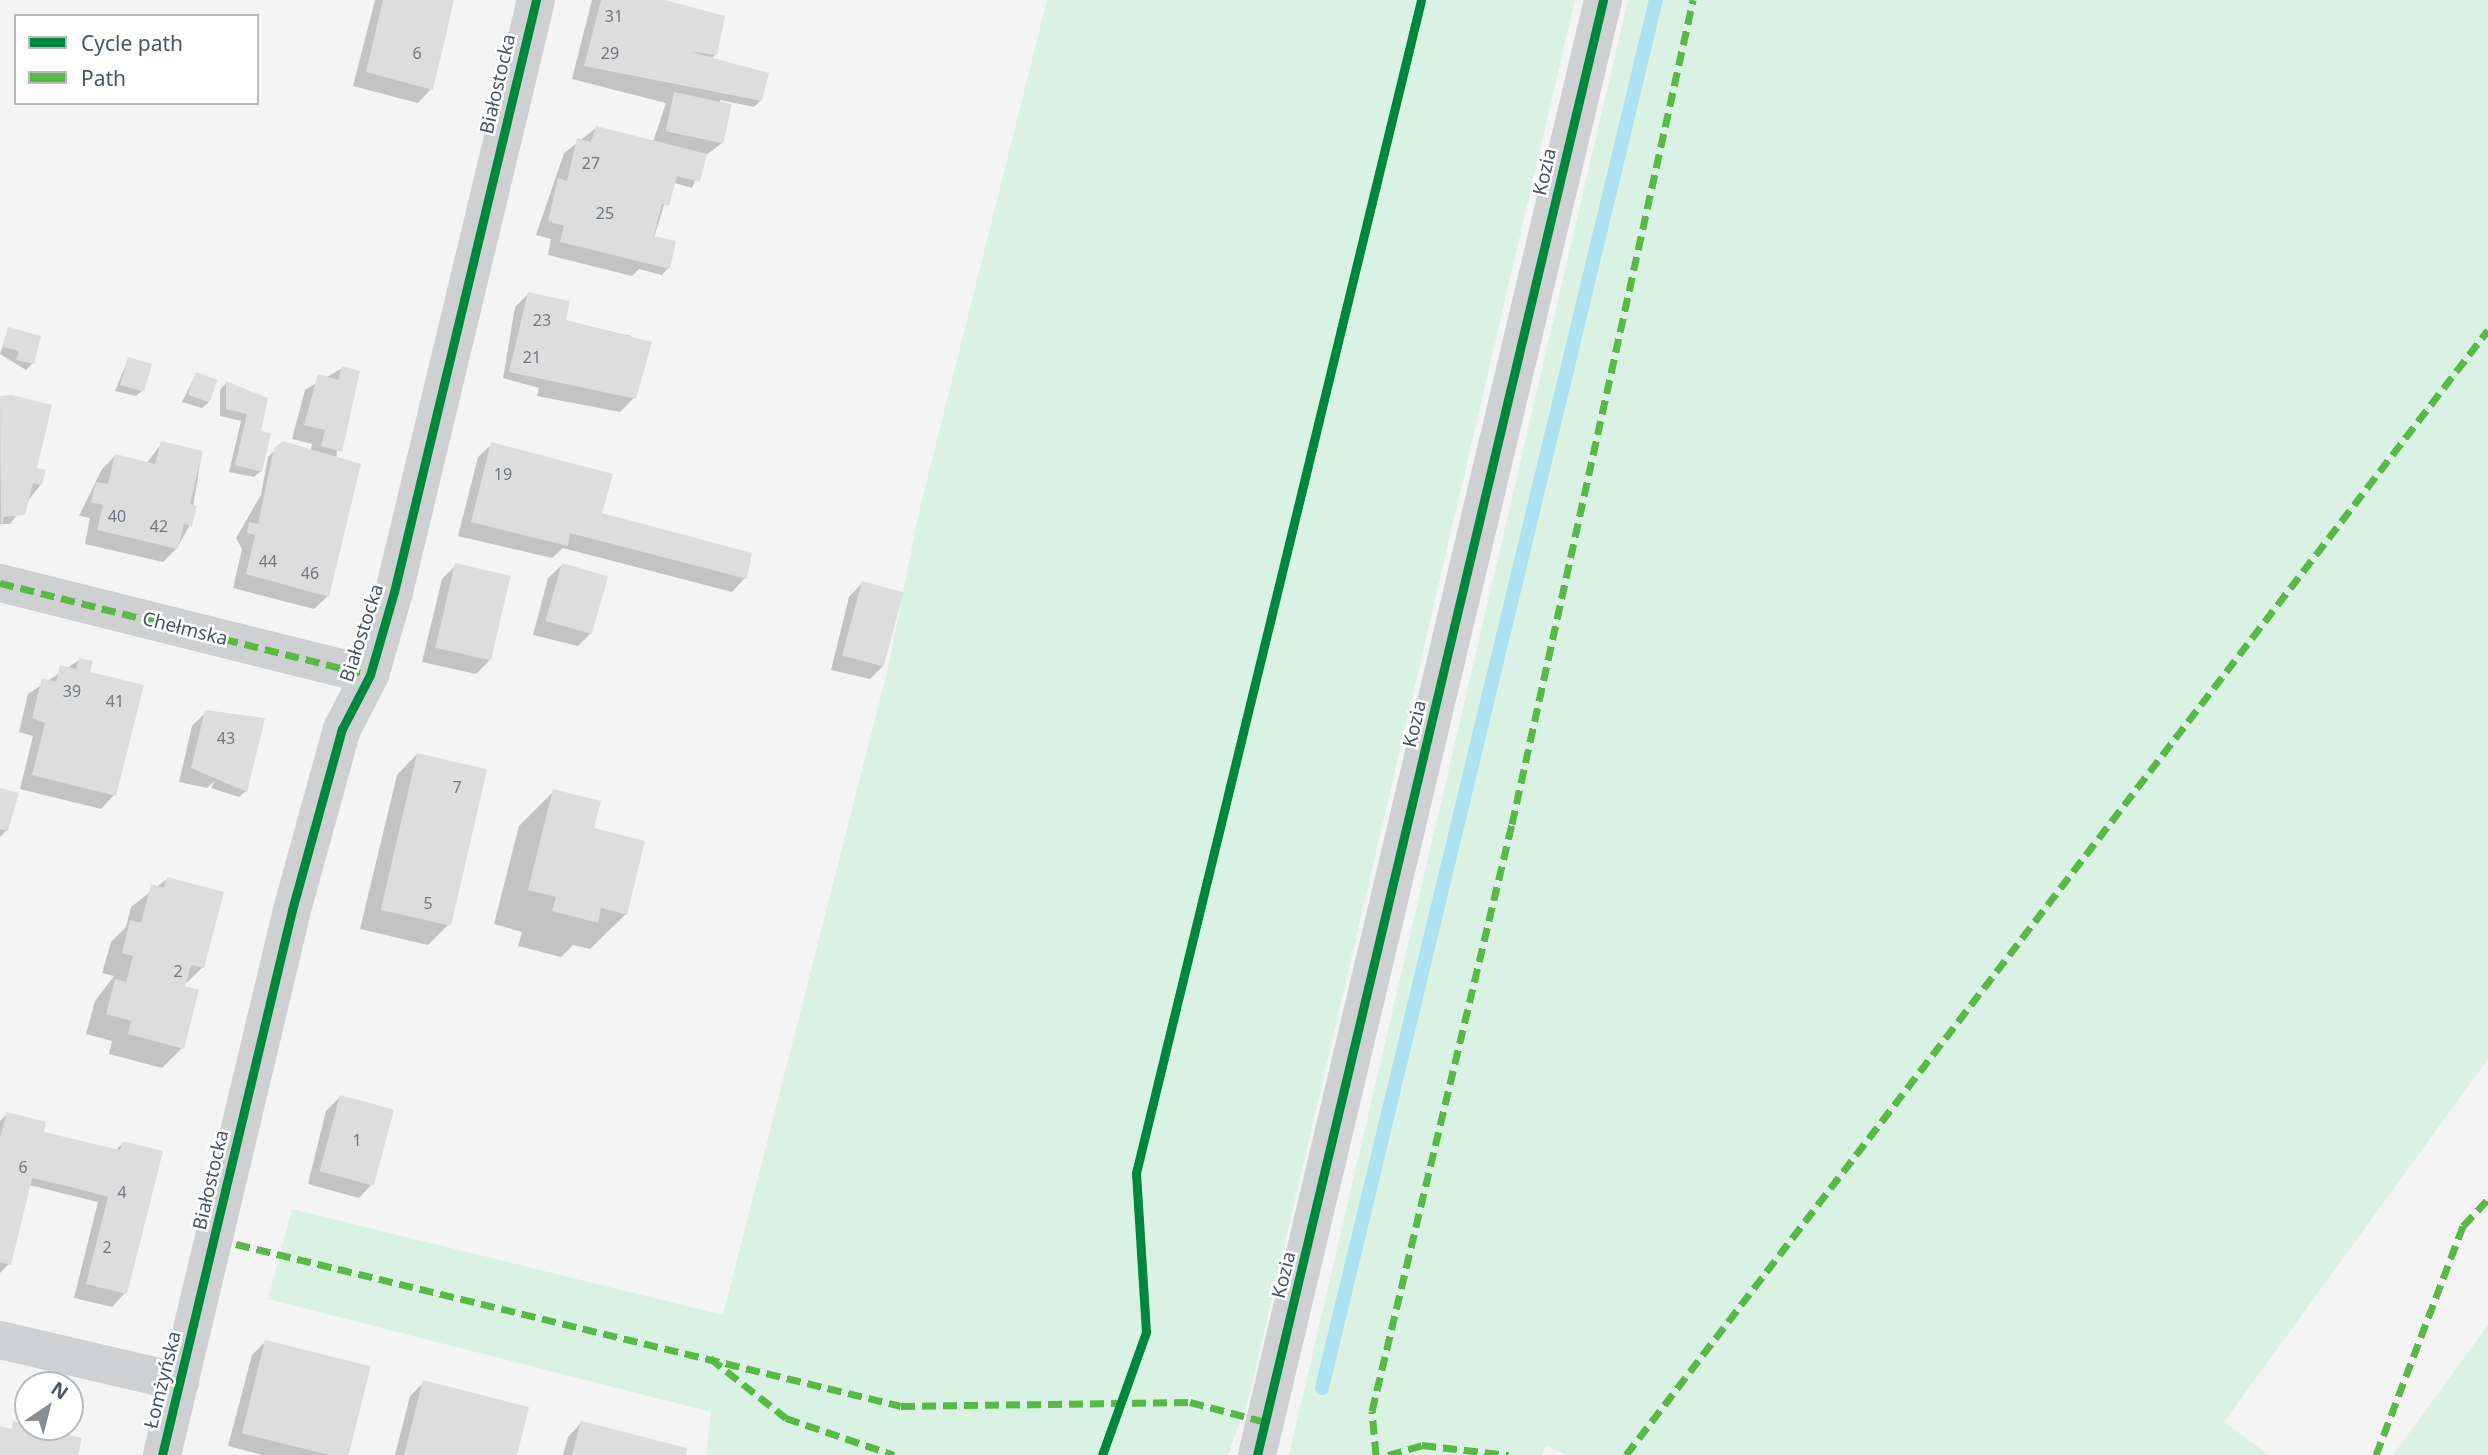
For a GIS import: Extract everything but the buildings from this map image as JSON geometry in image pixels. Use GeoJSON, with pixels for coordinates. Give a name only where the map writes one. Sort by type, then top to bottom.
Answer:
{"type":"FeatureCollection","features":[{"type":"Feature","properties":{"kind":"street","name":"Białostocka"},"geometry":{"type":"LineString","coordinates":[[197,1313],[292,910],[342,729],[370,675],[536,0]]}},
{"type":"Feature","properties":{"kind":"street","name":"Kozia"},"geometry":{"type":"LineString","coordinates":[[1257,1455],[1604,0]]}},
{"type":"Feature","properties":{"kind":"street","name":"Chełmska"},"geometry":{"type":"LineString","coordinates":[[0,583],[370,675]]}},
{"type":"Feature","properties":{"kind":"street","name":"Łomżyńska"},"geometry":{"type":"LineString","coordinates":[[162,1455],[197,1313]]}},
{"type":"Feature","properties":{"kind":"street"},"geometry":{"type":"LineString","coordinates":[[0,1340],[180,1382]]}},
{"type":"Feature","properties":{"kind":"green space"},"geometry":{"type":"Polygon","coordinates":[[[1047,0],[1575,0],[1249,1397],[1228,1455],[706,1455],[711,1412],[268,1299],[292,1209],[723,1315],[888,668],[919,512],[1047,0]]]}},
{"type":"Feature","properties":{"kind":"green space"},"geometry":{"type":"Polygon","coordinates":[[[1628,0],[2488,0],[2488,1059],[2224,1422],[2269,1455],[1568,1455],[1546,1446],[1542,1455],[1289,1455],[1628,0]]]}},
{"type":"Feature","properties":{"kind":"green space"},"geometry":{"type":"Polygon","coordinates":[[[2488,1325],[2488,1455],[2393,1455],[2488,1325]]]}},
{"type":"Feature","properties":{"kind":"waterway"},"geometry":{"type":"LineString","coordinates":[[1322,1388],[1656,0]]}},
{"type":"Feature","properties":{"kind":"marked path"},"geometry":{"type":"LineString","coordinates":[[1376,1455],[1372,1411],[1512,824],[1693,0]]}},
{"type":"Feature","properties":{"kind":"marked path"},"geometry":{"type":"LineString","coordinates":[[1626,1455],[2488,330]]}},
{"type":"Feature","properties":{"kind":"marked path"},"geometry":{"type":"LineString","coordinates":[[0,583],[370,675]]}},
{"type":"Feature","properties":{"kind":"marked path"},"geometry":{"type":"LineString","coordinates":[[2376,1455],[2463,1226],[2488,1199]]}},
{"type":"Feature","properties":{"kind":"marked path"},"geometry":{"type":"LineString","coordinates":[[236,1244],[901,1406],[1190,1402],[1266,1422]]}},
{"type":"Feature","properties":{"kind":"marked path"},"geometry":{"type":"LineString","coordinates":[[710,1358],[786,1418],[894,1455]]}},
{"type":"Feature","properties":{"kind":"marked path"},"geometry":{"type":"LineString","coordinates":[[1388,1455],[1422,1445],[1508,1455]]}},
{"type":"Feature","properties":{"kind":"cycle path"},"geometry":{"type":"LineString","coordinates":[[162,1455],[292,910],[342,729],[370,675],[394,592],[536,0]]}},
{"type":"Feature","properties":{"kind":"cycle path"},"geometry":{"type":"LineString","coordinates":[[1102,1455],[1146,1332],[1136,1173],[1421,0]]}},
{"type":"Feature","properties":{"kind":"cycle path"},"geometry":{"type":"LineString","coordinates":[[1257,1455],[1603,0]]}}]}
